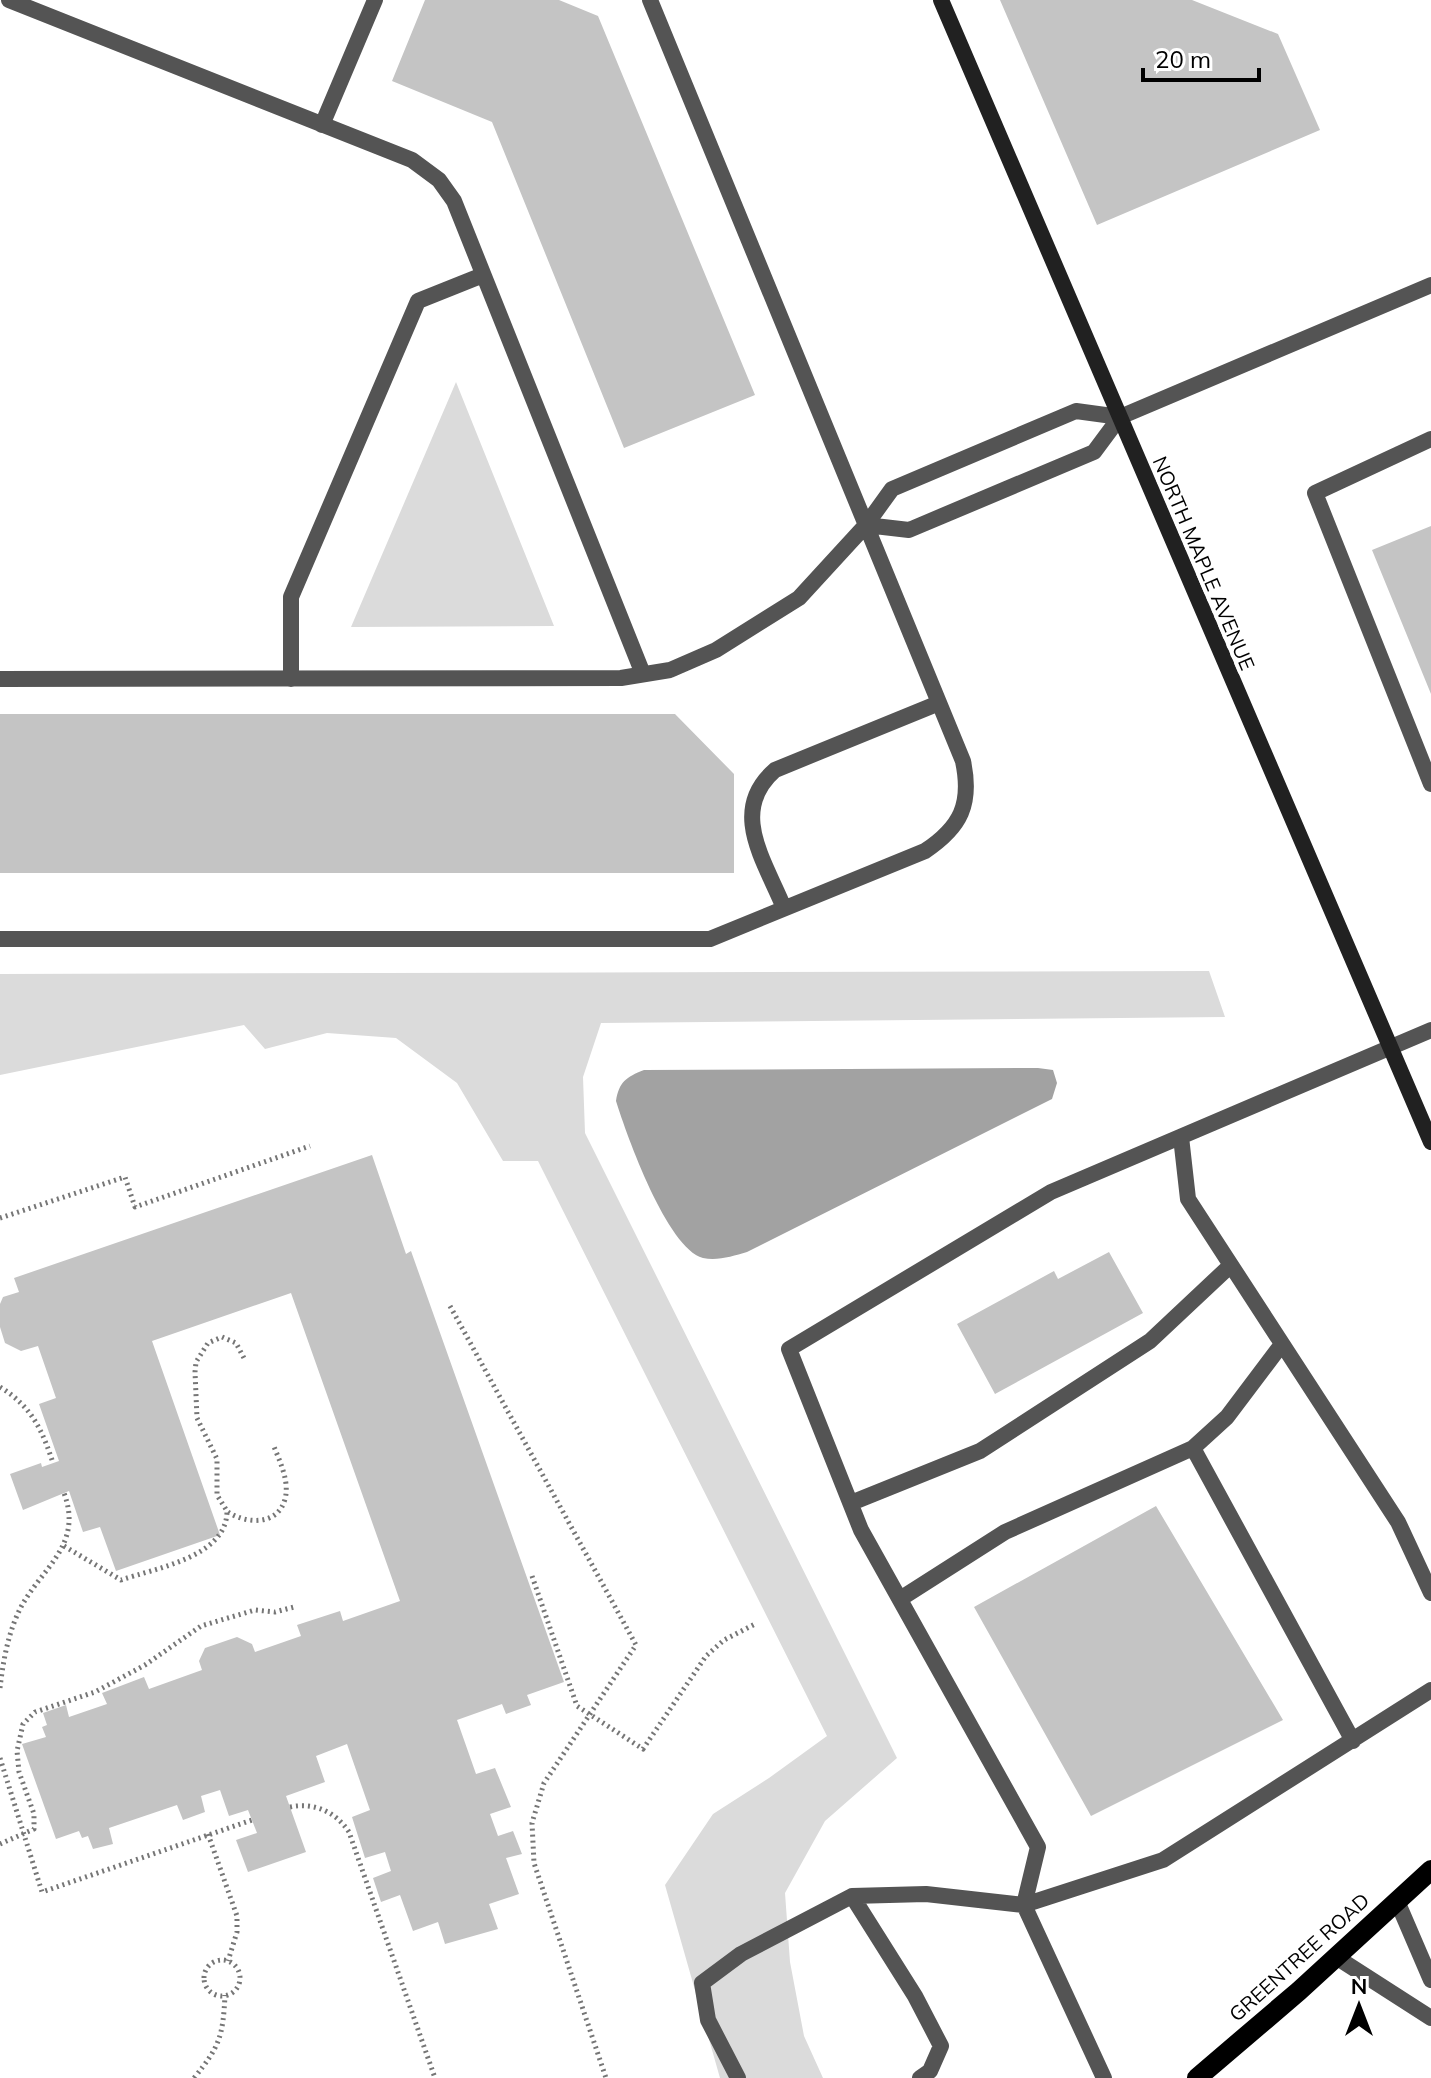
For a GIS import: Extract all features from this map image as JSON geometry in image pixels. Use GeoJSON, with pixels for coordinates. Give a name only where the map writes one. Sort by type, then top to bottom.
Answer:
{"type":"FeatureCollection","features":[{"type":"Feature","properties":{"kind":"main road","name":"NORTH MAPLE AVENUE"},"geometry":{"type":"LineString","coordinates":[[941,0],[1431,1142]]}},
{"type":"Feature","properties":{"kind":"main road","name":"GREENTREE ROAD"},"geometry":{"type":"LineString","coordinates":[[1197,2078],[1431,1870]]}},
{"type":"Feature","properties":{"kind":"lane"},"geometry":{"type":"LineString","coordinates":[[9,0],[412,160],[433,175],[454,201],[643,674]]}},
{"type":"Feature","properties":{"kind":"lane"},"geometry":{"type":"LineString","coordinates":[[322,125],[375,0]]}},
{"type":"Feature","properties":{"kind":"lane"},"geometry":{"type":"LineString","coordinates":[[0,939],[710,939],[925,851],[943,839],[957,823],[965,803],[967,782],[963,761],[650,0]]}},
{"type":"Feature","properties":{"kind":"lane"},"geometry":{"type":"LineString","coordinates":[[291,679],[291,597],[418,301],[483,275]]}},
{"type":"Feature","properties":{"kind":"lane"},"geometry":{"type":"LineString","coordinates":[[866,525],[909,530],[1094,452],[1120,417],[1431,285]]}},
{"type":"Feature","properties":{"kind":"lane"},"geometry":{"type":"LineString","coordinates":[[0,679],[621,678],[670,670],[716,650],[799,598],[866,525],[892,489],[1076,411],[1120,417]]}},
{"type":"Feature","properties":{"kind":"lane"},"geometry":{"type":"LineString","coordinates":[[1431,439],[1315,493],[1431,784]]}},
{"type":"Feature","properties":{"kind":"lane"},"geometry":{"type":"LineString","coordinates":[[784,908],[751,827],[750,811],[754,795],[763,781],[775,770],[939,703]]}},
{"type":"Feature","properties":{"kind":"lane"},"geometry":{"type":"LineString","coordinates":[[1104,2078],[1024,1905],[1038,1847],[861,1530],[789,1349],[1051,1192],[1431,1030]]}},
{"type":"Feature","properties":{"kind":"lane"},"geometry":{"type":"LineString","coordinates":[[1181,1137],[1188,1199],[1398,1522],[1431,1593]]}},
{"type":"Feature","properties":{"kind":"lane"},"geometry":{"type":"LineString","coordinates":[[851,1503],[980,1451],[1150,1341],[1231,1265]]}},
{"type":"Feature","properties":{"kind":"lane"},"geometry":{"type":"LineString","coordinates":[[900,1599],[1005,1532],[1193,1448],[1227,1417],[1282,1344]]}},
{"type":"Feature","properties":{"kind":"lane"},"geometry":{"type":"LineString","coordinates":[[1193,1448],[1353,1741]]}},
{"type":"Feature","properties":{"kind":"lane"},"geometry":{"type":"LineString","coordinates":[[738,2078],[708,2020],[702,1983],[741,1954],[852,1896],[926,1894],[1024,1905],[1163,1860],[1431,1690]]}},
{"type":"Feature","properties":{"kind":"lane"},"geometry":{"type":"LineString","coordinates":[[852,1896],[915,1996],[941,2046],[930,2071],[920,2078]]}},
{"type":"Feature","properties":{"kind":"lane"},"geometry":{"type":"LineString","coordinates":[[1397,1901],[1431,1980]]}},
{"type":"Feature","properties":{"kind":"lane"},"geometry":{"type":"LineString","coordinates":[[1336,1957],[1431,2018]]}},
{"type":"Feature","properties":{"kind":"path"},"geometry":{"type":"LineString","coordinates":[[0,1218],[125,1177],[135,1207],[310,1146]]}},
{"type":"Feature","properties":{"kind":"path"},"geometry":{"type":"LineString","coordinates":[[450,1306],[636,1645],[544,1783],[532,1823],[532,1852],[606,2078]]}},
{"type":"Feature","properties":{"kind":"path"},"geometry":{"type":"LineString","coordinates":[[245,1360],[236,1343],[222,1337],[208,1343],[196,1362],[195,1372],[197,1418],[217,1459],[217,1495],[227,1511],[248,1522],[258,1522],[283,1505],[286,1497],[286,1486],[273,1444]]}},
{"type":"Feature","properties":{"kind":"path"},"geometry":{"type":"LineString","coordinates":[[0,1387],[28,1408],[36,1419],[53,1463]]}},
{"type":"Feature","properties":{"kind":"path"},"geometry":{"type":"LineString","coordinates":[[0,1688],[11,1632],[21,1607],[64,1546],[69,1514],[64,1493]]}},
{"type":"Feature","properties":{"kind":"path"},"geometry":{"type":"LineString","coordinates":[[64,1546],[121,1580],[206,1549],[223,1530],[227,1511]]}},
{"type":"Feature","properties":{"kind":"path"},"geometry":{"type":"LineString","coordinates":[[532,1576],[577,1706],[643,1749],[706,1656],[724,1640],[755,1624]]}},
{"type":"Feature","properties":{"kind":"path"},"geometry":{"type":"LineString","coordinates":[[0,1844],[34,1829],[35,1822],[19,1772],[17,1751],[23,1724],[35,1712],[95,1692],[145,1665],[201,1626],[255,1610],[275,1612],[294,1607]]}},
{"type":"Feature","properties":{"kind":"path"},"geometry":{"type":"LineString","coordinates":[[0,1758],[42,1892],[252,1820]]}},
{"type":"Feature","properties":{"kind":"path"},"geometry":{"type":"LineString","coordinates":[[290,1807],[301,1805],[329,1812],[349,1832],[435,2078]]}},
{"type":"Feature","properties":{"kind":"path"},"geometry":{"type":"LineString","coordinates":[[208,1834],[237,1916],[237,1932],[228,1961]]}},
{"type":"Feature","properties":{"kind":"path"},"geometry":{"type":"LineString","coordinates":[[228,1961],[234,1964],[240,1975],[237,1987],[225,1995],[211,1992],[204,1978],[205,1971],[213,1962],[228,1961]]}},
{"type":"Feature","properties":{"kind":"path"},"geometry":{"type":"LineString","coordinates":[[194,2078],[217,2047],[225,1995]]}},
{"type":"Feature","properties":{"kind":"shaded area"},"geometry":{"type":"Polygon","coordinates":[[[456,382],[554,626],[351,627],[456,382]]]}},
{"type":"Feature","properties":{"kind":"shaded area"},"geometry":{"type":"Polygon","coordinates":[[[1209,971],[1225,1017],[601,1023],[583,1077],[585,1133],[897,1758],[825,1821],[785,1893],[790,1962],[804,2036],[823,2078],[720,2078],[665,1885],[713,1814],[827,1736],[538,1161],[503,1161],[457,1083],[396,1038],[327,1033],[265,1049],[244,1025],[0,1075],[0,974],[1209,971]]]}},
{"type":"Feature","properties":{"kind":"shaded area"},"geometry":{"type":"Polygon","coordinates":[[[644,1070],[1053,1070],[1057,1083],[1052,1099],[747,1252],[709,1259],[689,1250],[663,1213],[629,1139],[616,1101],[624,1081],[644,1070]]]}},
{"type":"Feature","properties":{"kind":"building"},"geometry":{"type":"Polygon","coordinates":[[[425,0],[559,0],[598,16],[755,395],[624,448],[492,122],[392,81],[425,0]]]}},
{"type":"Feature","properties":{"kind":"building"},"geometry":{"type":"Polygon","coordinates":[[[1000,0],[1192,0],[1278,34],[1320,130],[1097,225],[1000,0]]]}},
{"type":"Feature","properties":{"kind":"building"},"geometry":{"type":"Polygon","coordinates":[[[1431,526],[1431,694],[1372,550],[1431,526]]]}},
{"type":"Feature","properties":{"kind":"building"},"geometry":{"type":"Polygon","coordinates":[[[0,714],[675,714],[734,774],[734,873],[0,873],[0,714]]]}},
{"type":"Feature","properties":{"kind":"building"},"geometry":{"type":"Polygon","coordinates":[[[372,1155],[406,1254],[411,1251],[564,1682],[527,1695],[531,1705],[506,1714],[502,1704],[457,1720],[476,1774],[495,1768],[511,1807],[490,1814],[498,1836],[513,1831],[522,1854],[506,1858],[519,1894],[489,1904],[498,1929],[445,1944],[438,1922],[413,1931],[400,1895],[381,1902],[373,1878],[391,1871],[385,1852],[365,1858],[352,1817],[370,1810],[347,1744],[316,1756],[325,1782],[286,1796],[306,1852],[248,1872],[236,1840],[257,1833],[248,1810],[229,1816],[220,1790],[201,1796],[205,1812],[183,1820],[177,1805],[109,1828],[113,1844],[93,1849],[88,1836],[82,1838],[79,1831],[56,1839],[22,1744],[46,1737],[42,1727],[47,1725],[43,1713],[66,1705],[69,1717],[107,1704],[102,1693],[144,1677],[149,1689],[202,1670],[199,1661],[205,1648],[237,1637],[252,1644],[255,1652],[301,1636],[297,1625],[340,1611],[343,1621],[400,1601],[291,1293],[152,1341],[220,1535],[116,1571],[100,1527],[83,1532],[69,1491],[23,1510],[10,1474],[41,1463],[42,1467],[59,1461],[39,1404],[56,1398],[38,1346],[21,1351],[5,1343],[0,1327],[3,1297],[19,1292],[14,1278],[372,1155]]]}},
{"type":"Feature","properties":{"kind":"building"},"geometry":{"type":"Polygon","coordinates":[[[1109,1252],[1143,1313],[995,1394],[957,1324],[1054,1271],[1058,1279],[1109,1252]]]}},
{"type":"Feature","properties":{"kind":"building"},"geometry":{"type":"Polygon","coordinates":[[[1156,1506],[1283,1720],[1091,1816],[974,1607],[1156,1506]]]}}]}
